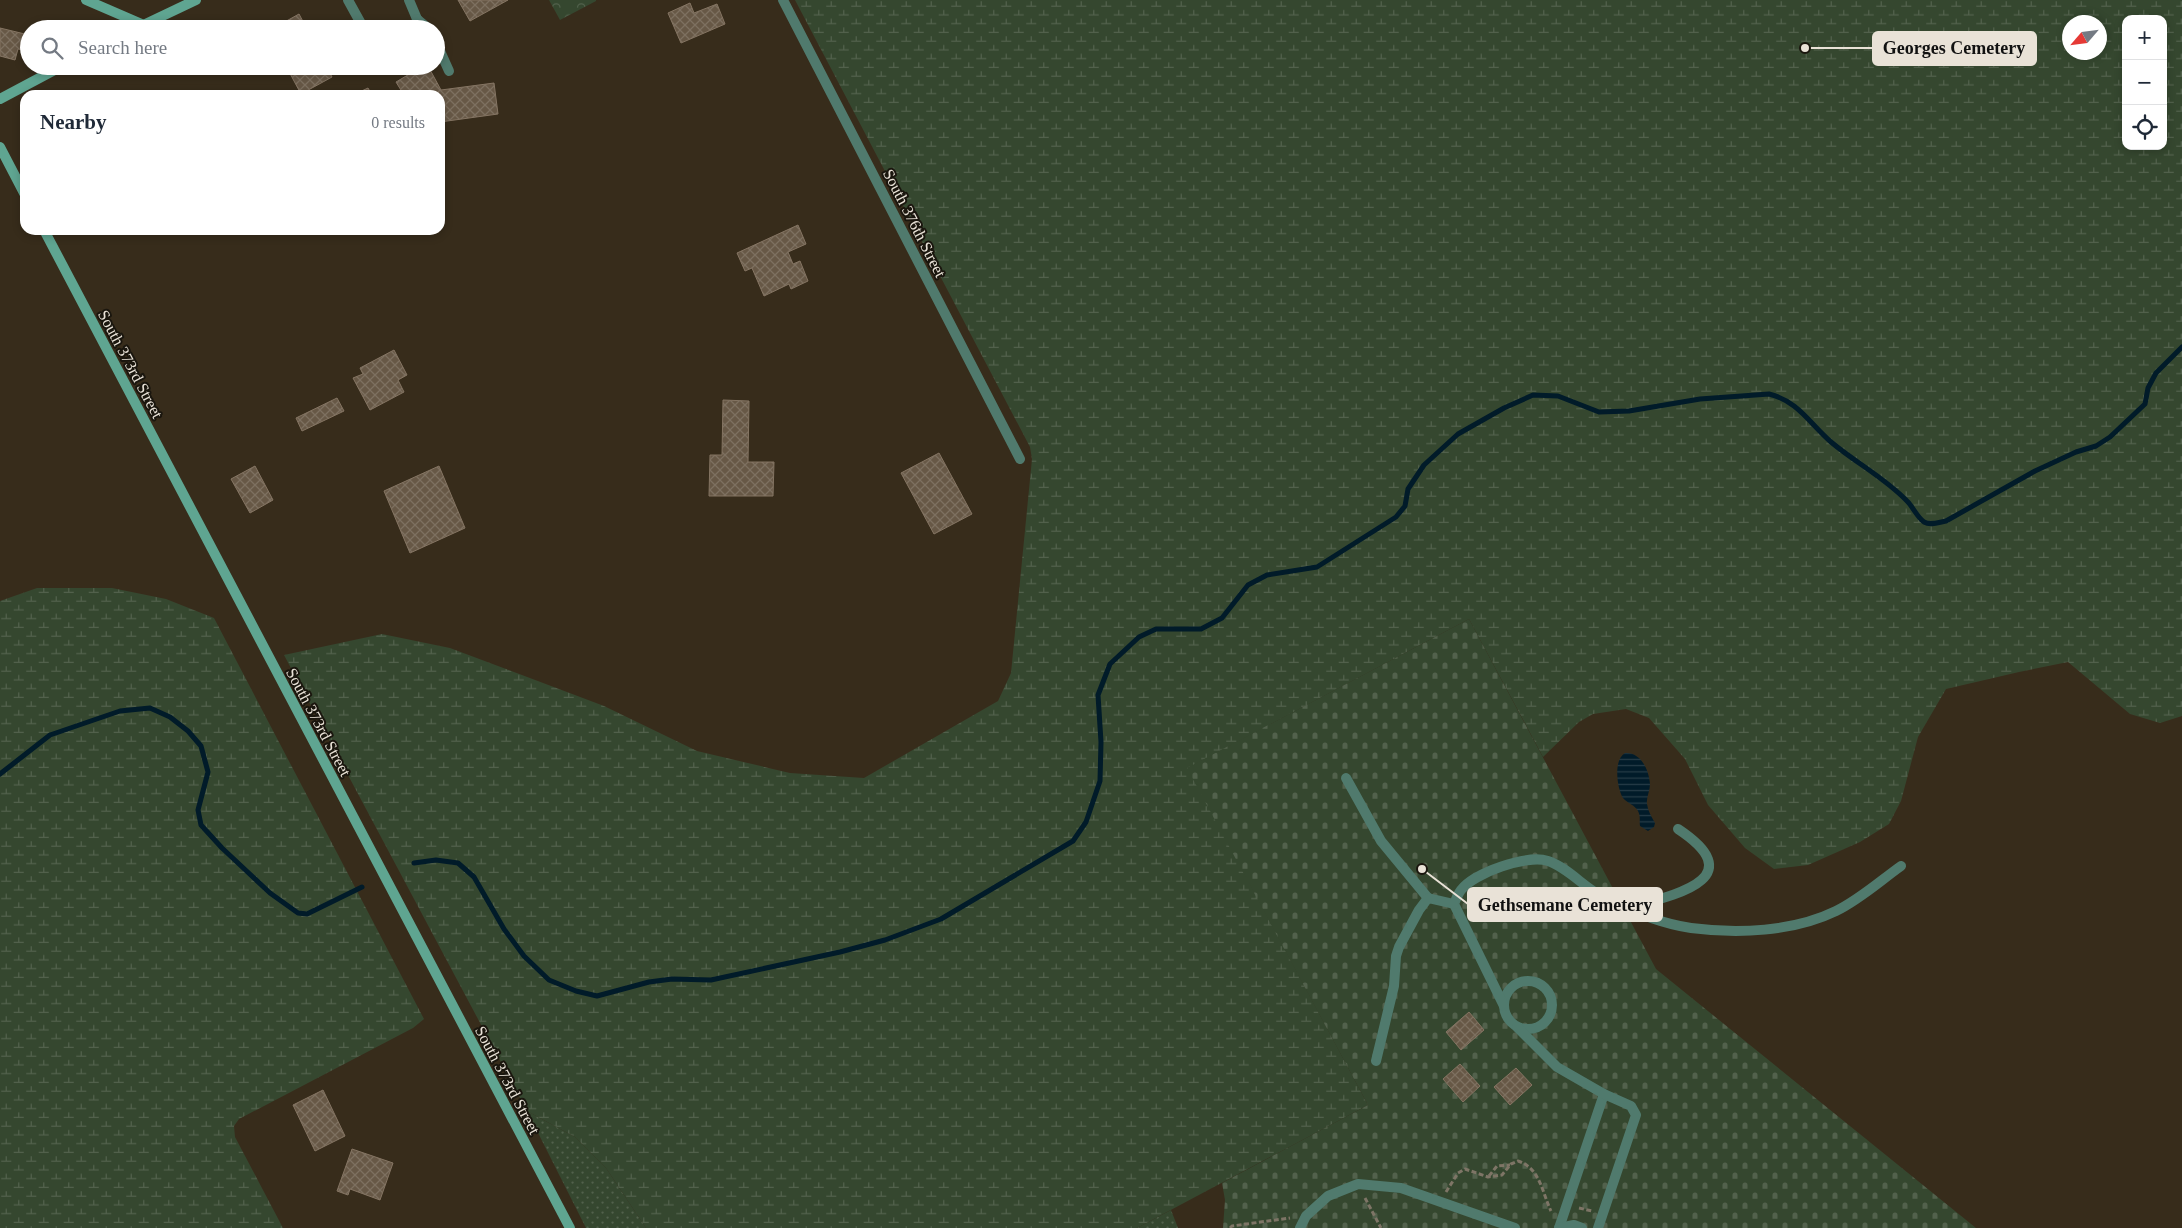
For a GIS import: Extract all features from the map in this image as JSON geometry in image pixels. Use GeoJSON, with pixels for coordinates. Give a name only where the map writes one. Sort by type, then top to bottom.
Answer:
{"type":"FeatureCollection","features":[{"type":"Feature","properties":{"kind":"street"},"geometry":{"type":"LineString","coordinates":[[86,0],[126,20]]}},
{"type":"Feature","properties":{"kind":"street"},"geometry":{"type":"LineString","coordinates":[[155,20],[196,0]]}},
{"type":"Feature","properties":{"kind":"street"},"geometry":{"type":"LineString","coordinates":[[348,0],[359,20]]}},
{"type":"Feature","properties":{"kind":"street"},"geometry":{"type":"LineString","coordinates":[[409,0],[415,20]]}},
{"type":"Feature","properties":{"kind":"street","name":"South 376th Street"},"geometry":{"type":"LineString","coordinates":[[783,0],[1020,459]]}},
{"type":"Feature","properties":{"kind":"street"},"geometry":{"type":"LineString","coordinates":[[445,61],[449,70]]}},
{"type":"Feature","properties":{"kind":"street"},"geometry":{"type":"LineString","coordinates":[[0,99],[45,75]]}},
{"type":"Feature","properties":{"kind":"street"},"geometry":{"type":"LineString","coordinates":[[0,147],[20,185]]}},
{"type":"Feature","properties":{"kind":"street","name":"South 373rd Street"},"geometry":{"type":"LineString","coordinates":[[47,235],[570,1228]]}},
{"type":"Feature","properties":{"kind":"street"},"geometry":{"type":"LineString","coordinates":[[1346,778],[1381,841],[1428,898],[1454,904]]}},
{"type":"Feature","properties":{"kind":"street"},"geometry":{"type":"LineString","coordinates":[[1627,908],[1690,889],[1704,878],[1708,869],[1708,858],[1695,840],[1678,829]]}},
{"type":"Feature","properties":{"kind":"street"},"geometry":{"type":"LineString","coordinates":[[1454,904],[1461,890],[1477,878],[1512,862],[1538,859],[1554,864],[1592,891],[1627,908],[1690,928],[1749,930],[1786,926],[1820,918],[1837,911],[1902,866]]}},
{"type":"Feature","properties":{"kind":"street"},"geometry":{"type":"LineString","coordinates":[[1376,1061],[1394,986],[1396,956],[1419,910],[1428,898]]}},
{"type":"Feature","properties":{"kind":"street"},"geometry":{"type":"LineString","coordinates":[[1454,904],[1504,1006],[1508,1018],[1557,1066],[1604,1094],[1631,1106],[1636,1115],[1600,1223]]}},
{"type":"Feature","properties":{"kind":"street"},"geometry":{"type":"LineString","coordinates":[[1504,1006],[1511,988],[1521,982],[1534,981],[1545,987],[1549,992],[1552,998],[1552,1010],[1546,1022],[1541,1026],[1530,1029],[1517,1027]]}},
{"type":"Feature","properties":{"kind":"street"},"geometry":{"type":"LineString","coordinates":[[1559,1228],[1604,1094]]}},
{"type":"Feature","properties":{"kind":"street"},"geometry":{"type":"LineString","coordinates":[[1300,1228],[1306,1216],[1328,1196],[1358,1184],[1400,1188],[1441,1204],[1515,1228]]}},
{"type":"Feature","properties":{"kind":"street"},"geometry":{"type":"LineString","coordinates":[[1559,1228],[1574,1225],[1582,1228]]}},
{"type":"Feature","properties":{"kind":"path"},"geometry":{"type":"LineString","coordinates":[[1488,1177],[1497,1166],[1518,1161],[1525,1163],[1533,1170],[1551,1211],[1567,1208],[1587,1209],[1600,1223]]}},
{"type":"Feature","properties":{"kind":"path"},"geometry":{"type":"LineString","coordinates":[[1441,1204],[1458,1172],[1465,1169],[1488,1177],[1502,1175],[1511,1164]]}},
{"type":"Feature","properties":{"kind":"path"},"geometry":{"type":"LineString","coordinates":[[1358,1184],[1381,1228]]}},
{"type":"Feature","properties":{"kind":"path"},"geometry":{"type":"LineString","coordinates":[[1230,1228],[1232,1226],[1306,1216]]}},
{"type":"Feature","properties":{"kind":"green space"},"geometry":{"type":"Polygon","coordinates":[[[549,0],[596,0],[596,1],[560,20],[549,0]]]}},
{"type":"Feature","properties":{"kind":"green space"},"geometry":{"type":"Polygon","coordinates":[[[795,0],[2182,0],[2182,716],[2160,723],[2130,714],[2068,662],[1946,689],[1918,737],[1901,801],[1889,824],[1860,842],[1808,865],[1774,869],[1745,848],[1708,805],[1685,759],[1649,718],[1626,709],[1593,714],[1579,722],[1543,757],[1469,619],[1188,768],[1368,1105],[1137,1228],[646,1228],[606,1168],[575,1137],[527,1111],[284,655],[382,634],[450,648],[604,706],[697,751],[790,773],[864,778],[998,701],[1011,673],[1032,459],[1030,447],[795,0]]]}},
{"type":"Feature","properties":{"kind":"green space"},"geometry":{"type":"Polygon","coordinates":[[[37,588],[112,588],[166,599],[214,618],[424,1019],[413,1028],[239,1119],[234,1126],[235,1137],[283,1228],[0,1228],[0,601],[37,588]]]}},
{"type":"Feature","properties":{"kind":"green space"},"geometry":{"type":"Polygon","coordinates":[[[1469,619],[1656,969],[1976,1228],[1223,1228],[1225,1200],[1222,1183],[1368,1105],[1187,768],[1469,619]]]}},
{"type":"Feature","properties":{"kind":"green space"},"geometry":{"type":"Polygon","coordinates":[[[527,1111],[575,1137],[606,1168],[646,1228],[586,1228],[527,1111]]]}},
{"type":"Feature","properties":{"kind":"green space"},"geometry":{"type":"Polygon","coordinates":[[[1171,1210],[1178,1228],[1137,1228],[1171,1210]]]}},
{"type":"Feature","properties":{"kind":"water"},"geometry":{"type":"Polygon","coordinates":[[[1625,753],[1636,755],[1648,773],[1650,784],[1647,804],[1655,823],[1654,827],[1648,831],[1640,826],[1638,811],[1623,798],[1619,788],[1617,774],[1619,762],[1625,753]]]}},
{"type":"Feature","properties":{"kind":"building"},"geometry":{"type":"Polygon","coordinates":[[[458,0],[508,0],[470,21],[458,0]]]}},
{"type":"Feature","properties":{"kind":"building"},"geometry":{"type":"Polygon","coordinates":[[[690,3],[694,13],[717,4],[725,24],[681,43],[668,13],[690,3]]]}},
{"type":"Feature","properties":{"kind":"building"},"geometry":{"type":"Polygon","coordinates":[[[299,14],[302,20],[288,20],[299,14]]]}},
{"type":"Feature","properties":{"kind":"building"},"geometry":{"type":"Polygon","coordinates":[[[0,28],[20,33],[20,49],[18,49],[15,60],[0,56],[0,28]]]}},
{"type":"Feature","properties":{"kind":"building"},"geometry":{"type":"Polygon","coordinates":[[[291,75],[331,75],[332,77],[308,90],[299,90],[291,75]]]}},
{"type":"Feature","properties":{"kind":"building"},"geometry":{"type":"Polygon","coordinates":[[[408,75],[433,75],[441,90],[401,90],[396,82],[408,75]]]}},
{"type":"Feature","properties":{"kind":"building"},"geometry":{"type":"Polygon","coordinates":[[[494,83],[498,114],[445,121],[445,90],[441,90],[494,83]]]}},
{"type":"Feature","properties":{"kind":"building"},"geometry":{"type":"Polygon","coordinates":[[[798,225],[806,244],[788,252],[793,264],[800,261],[808,281],[791,289],[789,284],[764,296],[752,268],[745,271],[737,253],[798,225]]]}},
{"type":"Feature","properties":{"kind":"building"},"geometry":{"type":"Polygon","coordinates":[[[394,350],[407,375],[398,380],[404,392],[370,410],[353,378],[363,374],[360,368],[394,350]]]}},
{"type":"Feature","properties":{"kind":"building"},"geometry":{"type":"Polygon","coordinates":[[[337,398],[344,411],[302,431],[296,418],[337,398]]]}},
{"type":"Feature","properties":{"kind":"building"},"geometry":{"type":"Polygon","coordinates":[[[723,400],[749,401],[748,462],[774,462],[773,496],[709,496],[710,455],[722,455],[723,400]]]}},
{"type":"Feature","properties":{"kind":"building"},"geometry":{"type":"Polygon","coordinates":[[[939,453],[972,514],[934,534],[901,473],[939,453]]]}},
{"type":"Feature","properties":{"kind":"building"},"geometry":{"type":"Polygon","coordinates":[[[255,466],[273,500],[250,513],[231,479],[255,466]]]}},
{"type":"Feature","properties":{"kind":"building"},"geometry":{"type":"Polygon","coordinates":[[[439,466],[465,528],[410,553],[384,491],[439,466]]]}},
{"type":"Feature","properties":{"kind":"building"},"geometry":{"type":"Polygon","coordinates":[[[1469,1012],[1484,1030],[1461,1050],[1446,1032],[1469,1012]]]}},
{"type":"Feature","properties":{"kind":"building"},"geometry":{"type":"Polygon","coordinates":[[[1460,1064],[1480,1086],[1463,1102],[1443,1079],[1460,1064]]]}},
{"type":"Feature","properties":{"kind":"building"},"geometry":{"type":"Polygon","coordinates":[[[1516,1068],[1532,1085],[1510,1105],[1494,1087],[1516,1068]]]}},
{"type":"Feature","properties":{"kind":"building"},"geometry":{"type":"Polygon","coordinates":[[[323,1090],[345,1136],[315,1151],[293,1105],[323,1090]]]}},
{"type":"Feature","properties":{"kind":"building"},"geometry":{"type":"Polygon","coordinates":[[[352,1149],[393,1163],[380,1200],[350,1189],[348,1195],[337,1191],[352,1149]]]}},
{"type":"Feature","properties":{"kind":"waterway"},"geometry":{"type":"LineString","coordinates":[[414,863],[436,860],[458,863],[474,877],[504,929],[524,956],[549,980],[576,991],[597,996],[649,982],[672,979],[711,980],[840,952],[885,940],[941,919],[1073,841],[1086,822],[1100,781],[1101,742],[1098,695],[1110,664],[1139,637],[1156,629],[1201,629],[1222,618],[1248,585],[1267,575],[1317,567],[1396,517],[1405,506],[1408,489],[1424,465],[1458,434],[1504,408],[1533,395],[1558,396],[1599,412],[1629,411],[1700,399],[1769,394],[1779,397],[1796,408],[1831,442],[1898,493],[1909,503],[1924,522],[1932,524],[1946,521],[2035,471],[2076,452],[2096,446],[2110,437],[2145,404],[2148,388],[2156,373],[2182,347]]}},
{"type":"Feature","properties":{"kind":"waterway"},"geometry":{"type":"LineString","coordinates":[[0,774],[50,735],[120,711],[150,708],[170,717],[188,731],[201,746],[208,772],[198,810],[201,825],[222,848],[270,893],[298,913],[307,914],[362,887]]}},
{"type":"Feature","properties":{"kind":"place","name":"Georges Cemetery"},"geometry":{"type":"Point","coordinates":[1805,48]}},
{"type":"Feature","properties":{"kind":"place","name":"Gethsemane Cemetery"},"geometry":{"type":"Point","coordinates":[1422,869]}}]}
